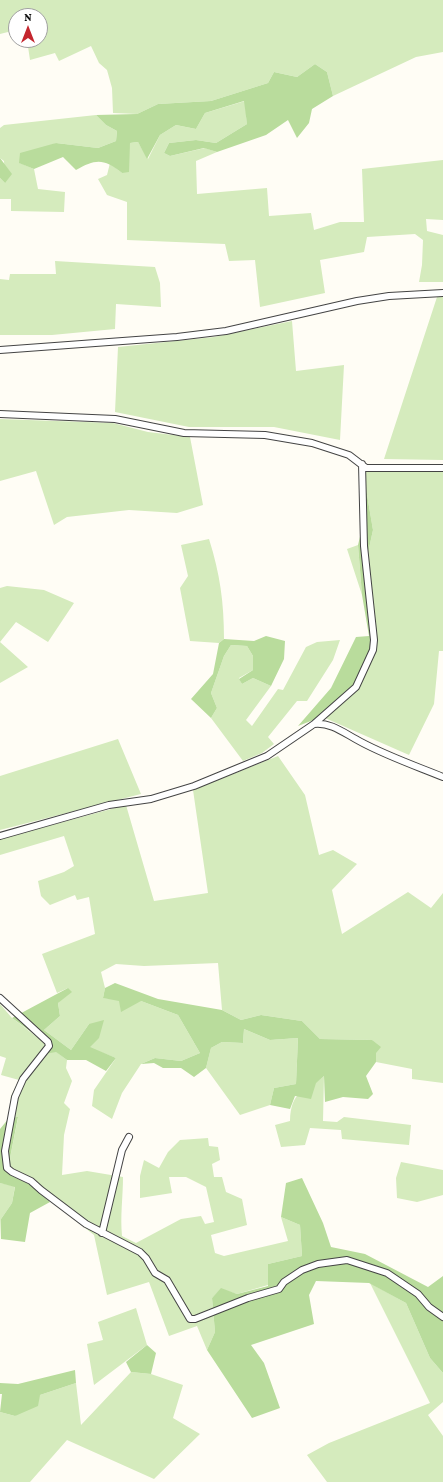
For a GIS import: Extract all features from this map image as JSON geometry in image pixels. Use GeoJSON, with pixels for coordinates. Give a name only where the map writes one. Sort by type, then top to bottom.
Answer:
{"type":"FeatureCollection","features":[{"type":"Feature","properties":{"kind":"street"},"geometry":{"type":"LineString","coordinates":[[0,350],[177,338],[226,331],[356,301],[389,296],[443,293]]}},
{"type":"Feature","properties":{"kind":"street"},"geometry":{"type":"LineString","coordinates":[[0,414],[115,419],[184,433],[265,435],[312,443],[349,454],[366,468],[443,468]]}},
{"type":"Feature","properties":{"kind":"street"},"geometry":{"type":"LineString","coordinates":[[0,836],[109,806],[151,799],[194,786],[267,756],[314,724],[356,686],[373,650],[374,640],[364,546],[362,464]]}},
{"type":"Feature","properties":{"kind":"street"},"geometry":{"type":"LineString","coordinates":[[314,724],[325,724],[340,730],[361,742],[443,778]]}},
{"type":"Feature","properties":{"kind":"street"},"geometry":{"type":"LineString","coordinates":[[0,998],[48,1042],[48,1046],[23,1079],[15,1097],[5,1151],[7,1168],[12,1172],[31,1180],[41,1190],[74,1216],[102,1233],[140,1252],[146,1258],[155,1273],[167,1280],[190,1319],[195,1320],[248,1298],[279,1289],[292,1276],[308,1268],[331,1262],[347,1260],[388,1273],[418,1294],[428,1307],[443,1317]]}},
{"type":"Feature","properties":{"kind":"street"},"geometry":{"type":"LineString","coordinates":[[102,1233],[122,1150],[129,1138]]}},
{"type":"Feature","properties":{"kind":"green space"},"geometry":{"type":"Polygon","coordinates":[[[0,0],[443,0],[443,52],[416,57],[333,96],[327,72],[315,64],[297,77],[274,72],[268,83],[211,101],[158,104],[137,114],[113,113],[112,88],[107,70],[99,63],[91,46],[59,61],[55,53],[30,60],[28,48],[48,48],[48,8],[8,8],[8,32],[0,34],[0,0]]]}},
{"type":"Feature","properties":{"kind":"green space"},"geometry":{"type":"Polygon","coordinates":[[[315,64],[327,72],[333,96],[312,109],[309,123],[297,138],[288,120],[266,135],[217,152],[204,148],[170,156],[164,153],[169,143],[196,140],[216,143],[247,124],[244,101],[205,113],[196,129],[176,125],[160,135],[147,159],[138,142],[130,143],[129,172],[122,173],[110,165],[99,162],[94,162],[76,170],[63,157],[34,169],[19,163],[20,153],[56,143],[98,148],[116,141],[117,131],[106,125],[96,115],[137,114],[158,104],[211,101],[268,83],[274,72],[297,77],[315,64]]]}},
{"type":"Feature","properties":{"kind":"green space"},"geometry":{"type":"Polygon","coordinates":[[[245,101],[247,124],[216,143],[196,140],[169,143],[164,153],[170,156],[205,148],[217,152],[196,161],[197,194],[267,188],[269,216],[311,213],[314,230],[340,222],[364,222],[362,169],[443,160],[443,220],[426,219],[427,231],[443,235],[443,282],[419,282],[422,265],[423,240],[415,234],[367,237],[364,252],[320,260],[325,293],[260,307],[255,260],[229,261],[225,244],[127,240],[127,202],[107,195],[98,179],[107,175],[110,163],[122,173],[130,143],[138,142],[148,159],[160,135],[176,125],[196,129],[205,113],[245,101]]]}},
{"type":"Feature","properties":{"kind":"green space"},"geometry":{"type":"Polygon","coordinates":[[[96,115],[106,125],[117,131],[116,141],[98,148],[56,143],[20,163],[34,169],[38,189],[65,192],[64,212],[11,211],[11,199],[0,199],[0,178],[5,183],[4,161],[0,158],[0,128],[4,125],[96,115]]]}},
{"type":"Feature","properties":{"kind":"green space"},"geometry":{"type":"Polygon","coordinates":[[[0,158],[12,174],[5,183],[0,178],[0,158]]]}},
{"type":"Feature","properties":{"kind":"green space"},"geometry":{"type":"Polygon","coordinates":[[[55,261],[155,267],[160,283],[161,307],[116,304],[115,329],[52,335],[0,335],[0,279],[9,280],[10,274],[56,274],[55,261]]]}},
{"type":"Feature","properties":{"kind":"green space"},"geometry":{"type":"Polygon","coordinates":[[[437,297],[443,297],[443,460],[384,459],[437,297]]]}},
{"type":"Feature","properties":{"kind":"green space"},"geometry":{"type":"Polygon","coordinates":[[[292,321],[296,371],[344,365],[340,440],[274,427],[189,427],[115,412],[118,347],[214,337],[292,321]]]}},
{"type":"Feature","properties":{"kind":"green space"},"geometry":{"type":"Polygon","coordinates":[[[0,419],[113,423],[148,432],[190,437],[203,505],[177,513],[129,510],[67,517],[54,525],[36,471],[0,481],[0,419]]]}},
{"type":"Feature","properties":{"kind":"green space"},"geometry":{"type":"Polygon","coordinates":[[[363,471],[443,472],[443,651],[439,651],[434,704],[409,755],[325,718],[378,639],[368,553],[373,530],[363,471]]]}},
{"type":"Feature","properties":{"kind":"green space"},"geometry":{"type":"Polygon","coordinates":[[[363,471],[373,530],[368,553],[378,639],[364,671],[351,692],[316,719],[298,726],[331,688],[356,637],[369,636],[362,595],[358,545],[364,520],[363,471]]]}},
{"type":"Feature","properties":{"kind":"green space"},"geometry":{"type":"Polygon","coordinates":[[[209,539],[219,576],[222,600],[224,639],[219,643],[190,641],[180,588],[188,576],[181,545],[209,539]]]}},
{"type":"Feature","properties":{"kind":"green space"},"geometry":{"type":"Polygon","coordinates":[[[358,545],[362,595],[347,549],[358,545]]]}},
{"type":"Feature","properties":{"kind":"green space"},"geometry":{"type":"Polygon","coordinates":[[[7,586],[44,590],[74,603],[48,642],[16,622],[0,642],[0,588],[7,586]]]}},
{"type":"Feature","properties":{"kind":"green space"},"geometry":{"type":"Polygon","coordinates":[[[266,636],[285,641],[284,659],[271,686],[253,678],[242,684],[239,679],[253,670],[253,656],[247,646],[231,645],[224,656],[211,693],[217,708],[211,718],[191,699],[213,674],[219,643],[224,639],[254,641],[266,636]]]}},
{"type":"Feature","properties":{"kind":"green space"},"geometry":{"type":"Polygon","coordinates":[[[340,640],[333,660],[307,701],[297,701],[268,737],[274,744],[262,753],[243,761],[211,718],[217,708],[211,693],[224,656],[231,645],[247,646],[253,656],[253,670],[239,678],[242,684],[253,678],[271,686],[246,720],[252,726],[278,689],[283,690],[306,647],[317,642],[340,640]]]}},
{"type":"Feature","properties":{"kind":"green space"},"geometry":{"type":"Polygon","coordinates":[[[0,642],[28,667],[0,683],[0,642]]]}},
{"type":"Feature","properties":{"kind":"green space"},"geometry":{"type":"Polygon","coordinates":[[[118,739],[141,794],[0,830],[0,776],[118,739]]]}},
{"type":"Feature","properties":{"kind":"green space"},"geometry":{"type":"Polygon","coordinates":[[[278,756],[305,795],[319,855],[333,850],[357,864],[332,890],[342,934],[408,892],[431,908],[443,893],[443,1083],[412,1079],[412,1069],[376,1062],[376,1053],[372,1040],[320,1039],[302,1021],[261,1015],[241,1020],[222,1010],[218,963],[144,966],[116,964],[101,972],[105,988],[103,998],[141,1001],[178,1015],[200,1053],[181,1061],[155,1058],[141,1064],[122,1093],[112,1119],[92,1106],[94,1090],[116,1058],[90,1048],[89,1024],[71,1050],[44,1030],[60,1016],[58,1003],[68,988],[57,993],[42,954],[95,934],[89,897],[77,900],[75,895],[50,905],[41,896],[38,881],[64,872],[74,866],[64,836],[0,855],[0,839],[126,805],[154,901],[208,893],[193,790],[278,756]]]}},
{"type":"Feature","properties":{"kind":"green space"},"geometry":{"type":"Polygon","coordinates":[[[115,983],[158,999],[222,1010],[241,1020],[261,1015],[302,1021],[320,1039],[372,1040],[381,1047],[376,1053],[376,1062],[366,1076],[373,1094],[368,1099],[343,1097],[325,1102],[324,1076],[316,1083],[311,1099],[295,1096],[290,1109],[270,1105],[274,1088],[296,1084],[298,1038],[270,1040],[244,1029],[243,1043],[222,1042],[211,1048],[206,1068],[194,1077],[181,1068],[163,1068],[154,1063],[141,1064],[155,1058],[181,1061],[200,1053],[178,1015],[141,1001],[121,1012],[119,1001],[103,998],[105,988],[115,983]]]}},
{"type":"Feature","properties":{"kind":"green space"},"geometry":{"type":"Polygon","coordinates":[[[68,988],[72,992],[58,1003],[60,1016],[44,1030],[71,1050],[89,1024],[104,1020],[99,1038],[90,1047],[116,1058],[106,1071],[86,1060],[67,1060],[56,1052],[44,1054],[45,1042],[12,1018],[68,988]]]}},
{"type":"Feature","properties":{"kind":"green space"},"geometry":{"type":"Polygon","coordinates":[[[0,1004],[12,1018],[67,1060],[66,1068],[72,1081],[64,1103],[70,1109],[64,1135],[62,1175],[87,1171],[123,1177],[121,1221],[122,1236],[136,1243],[181,1219],[201,1216],[205,1224],[214,1222],[206,1187],[186,1177],[169,1177],[172,1193],[140,1198],[140,1176],[144,1160],[159,1168],[168,1152],[180,1140],[208,1138],[209,1146],[218,1147],[220,1160],[212,1164],[214,1177],[222,1177],[226,1192],[242,1199],[247,1225],[211,1235],[215,1253],[224,1256],[288,1241],[281,1217],[300,1225],[302,1256],[268,1264],[268,1285],[237,1294],[221,1289],[212,1298],[215,1332],[207,1350],[197,1326],[169,1336],[149,1282],[107,1295],[94,1235],[29,1184],[12,1176],[10,1158],[18,1118],[9,1118],[11,1096],[19,1080],[1,1075],[6,1058],[0,1056],[0,1004]]]}},
{"type":"Feature","properties":{"kind":"green space"},"geometry":{"type":"Polygon","coordinates":[[[244,1029],[270,1040],[298,1038],[296,1084],[274,1088],[270,1105],[240,1115],[206,1068],[211,1048],[222,1042],[243,1043],[244,1029]]]}},
{"type":"Feature","properties":{"kind":"green space"},"geometry":{"type":"Polygon","coordinates":[[[324,1076],[323,1121],[337,1122],[344,1117],[411,1125],[409,1145],[342,1139],[341,1130],[310,1128],[305,1145],[281,1147],[275,1125],[290,1121],[293,1103],[296,1098],[300,1093],[324,1076]]]}},
{"type":"Feature","properties":{"kind":"green space"},"geometry":{"type":"Polygon","coordinates":[[[18,1117],[10,1158],[12,1176],[29,1184],[50,1202],[30,1213],[25,1242],[1,1239],[1,1219],[12,1203],[15,1187],[0,1183],[0,1129],[9,1118],[18,1117]]]}},
{"type":"Feature","properties":{"kind":"green space"},"geometry":{"type":"Polygon","coordinates":[[[401,1162],[443,1170],[443,1195],[417,1202],[397,1198],[396,1178],[401,1162]]]}},
{"type":"Feature","properties":{"kind":"green space"},"geometry":{"type":"Polygon","coordinates":[[[302,1178],[323,1223],[331,1247],[365,1254],[428,1287],[443,1276],[443,1373],[430,1358],[406,1303],[369,1283],[316,1281],[309,1295],[314,1324],[251,1345],[264,1363],[280,1408],[252,1418],[207,1350],[215,1332],[212,1298],[221,1288],[237,1294],[268,1286],[268,1264],[302,1256],[300,1225],[281,1217],[286,1183],[302,1178]]]}},
{"type":"Feature","properties":{"kind":"green space"},"geometry":{"type":"Polygon","coordinates":[[[0,1183],[15,1186],[12,1203],[1,1219],[0,1240],[0,1183]]]}},
{"type":"Feature","properties":{"kind":"green space"},"geometry":{"type":"Polygon","coordinates":[[[370,1283],[406,1303],[430,1358],[443,1373],[443,1402],[428,1415],[443,1436],[443,1482],[327,1482],[307,1455],[329,1443],[430,1403],[370,1283]]]}},
{"type":"Feature","properties":{"kind":"green space"},"geometry":{"type":"Polygon","coordinates":[[[136,1308],[147,1345],[94,1385],[87,1344],[103,1340],[98,1322],[136,1308]]]}},
{"type":"Feature","properties":{"kind":"green space"},"geometry":{"type":"Polygon","coordinates":[[[147,1345],[156,1353],[151,1374],[131,1372],[126,1362],[147,1345]]]}},
{"type":"Feature","properties":{"kind":"green space"},"geometry":{"type":"Polygon","coordinates":[[[75,1370],[76,1383],[40,1395],[38,1406],[15,1416],[0,1412],[2,1394],[0,1394],[0,1383],[18,1384],[75,1370]]]}},
{"type":"Feature","properties":{"kind":"green space"},"geometry":{"type":"Polygon","coordinates":[[[131,1372],[151,1374],[183,1385],[173,1418],[200,1434],[154,1479],[67,1440],[30,1482],[0,1482],[0,1412],[15,1416],[40,1395],[76,1383],[81,1425],[131,1372]]]}}]}
